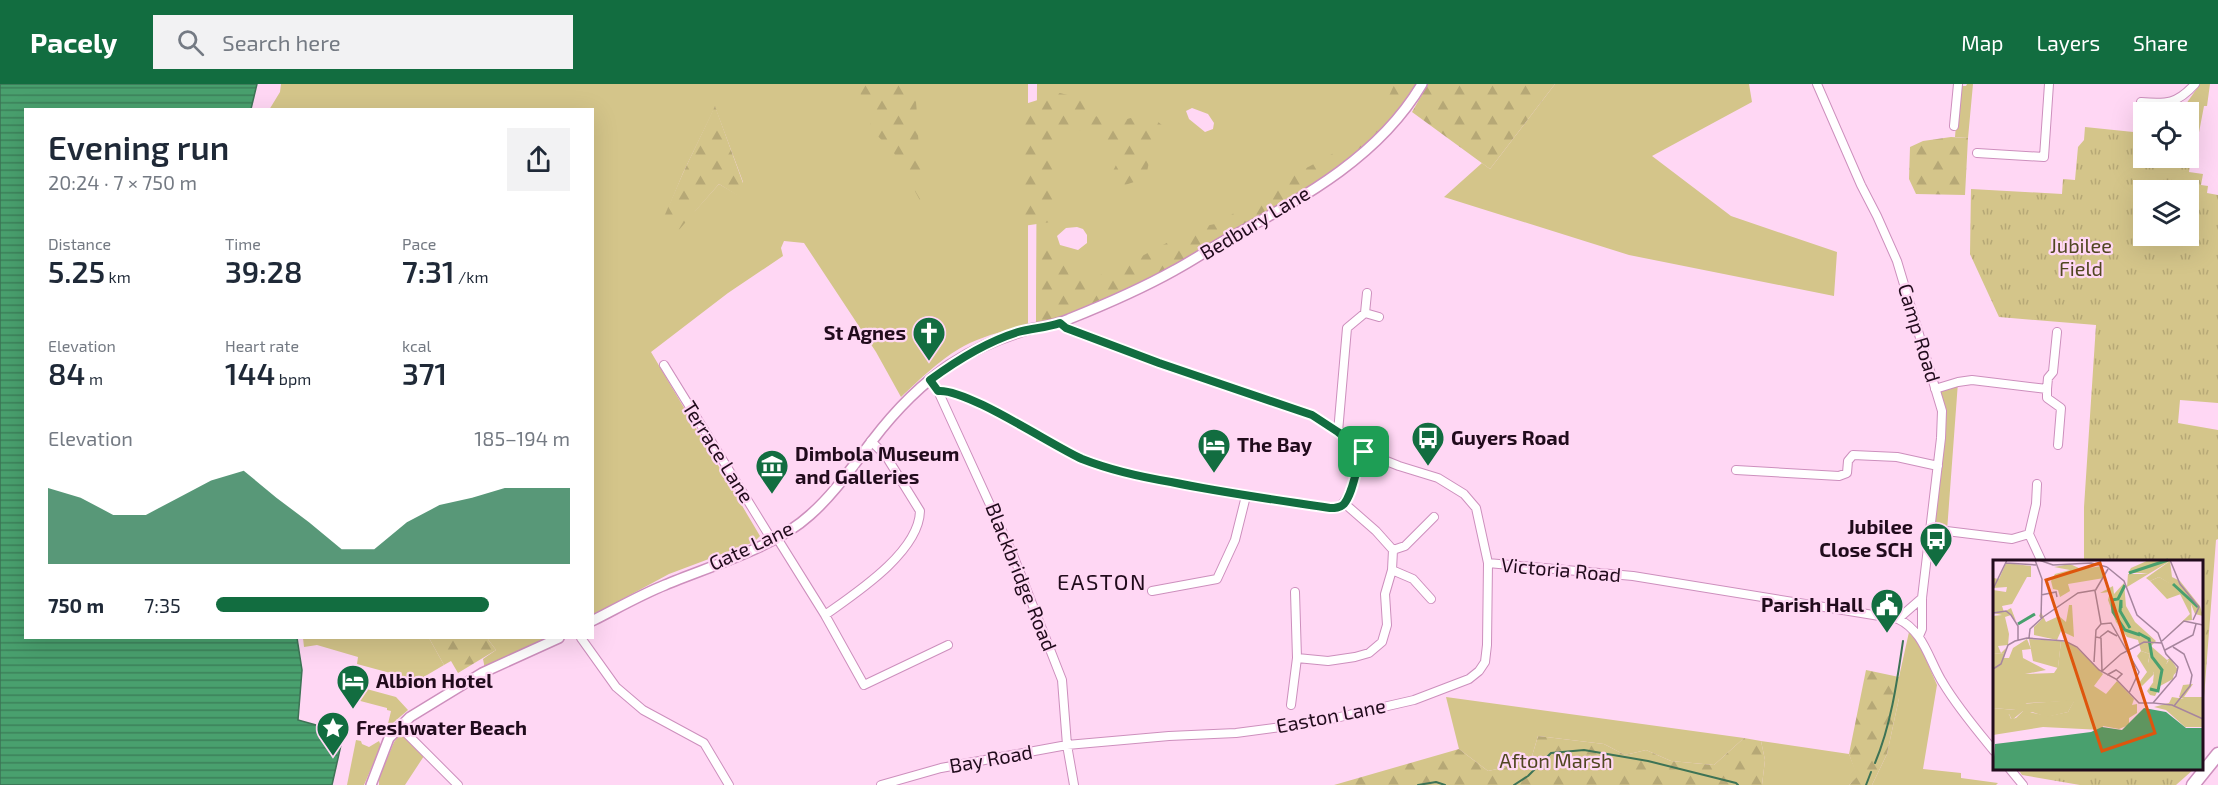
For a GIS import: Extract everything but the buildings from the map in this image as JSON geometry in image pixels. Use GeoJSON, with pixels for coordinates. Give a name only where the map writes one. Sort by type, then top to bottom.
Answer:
{"type":"FeatureCollection","features":[{"type":"Feature","properties":{"kind":"main road"},"geometry":{"type":"LineString","coordinates":[[2193,785],[2218,754]]}},
{"type":"Feature","properties":{"kind":"street","name":"Bedbury Lane"},"geometry":{"type":"LineString","coordinates":[[1060,323],[1174,270],[1265,219],[1351,165],[1383,135],[1422,84]]}},
{"type":"Feature","properties":{"kind":"street","name":"Camp Road"},"geometry":{"type":"LineString","coordinates":[[1817,84],[1897,261],[1942,411],[1938,466],[1922,598],[1921,638]]}},
{"type":"Feature","properties":{"kind":"street"},"geometry":{"type":"LineString","coordinates":[[1954,126],[1958,84]]}},
{"type":"Feature","properties":{"kind":"street"},"geometry":{"type":"LineString","coordinates":[[1977,153],[2044,157],[2049,84]]}},
{"type":"Feature","properties":{"kind":"street"},"geometry":{"type":"LineString","coordinates":[[2171,102],[2184,97],[2194,84]]}},
{"type":"Feature","properties":{"kind":"street"},"geometry":{"type":"LineString","coordinates":[[1338,432],[1347,328],[1365,313],[1367,293]]}},
{"type":"Feature","properties":{"kind":"street"},"geometry":{"type":"LineString","coordinates":[[1365,313],[1379,317]]}},
{"type":"Feature","properties":{"kind":"street","name":"Gate Lane"},"geometry":{"type":"LineString","coordinates":[[594,620],[661,586],[775,539],[800,524],[849,474],[893,416],[930,380],[953,363],[1001,339],[1060,323]]}},
{"type":"Feature","properties":{"kind":"street","name":"Victoria Road"},"geometry":{"type":"LineString","coordinates":[[1060,323],[1066,328],[1149,359],[1312,415],[1364,452],[1438,478],[1464,494],[1476,508],[1488,563],[1654,579],[1898,619],[1921,638]]}},
{"type":"Feature","properties":{"kind":"street"},"geometry":{"type":"LineString","coordinates":[[2057,332],[2053,372],[2048,378],[2047,398],[2061,408],[2058,445]]}},
{"type":"Feature","properties":{"kind":"street","name":"Terrace Lane"},"geometry":{"type":"LineString","coordinates":[[664,365],[825,615],[864,685],[948,645]]}},
{"type":"Feature","properties":{"kind":"street","name":"Blackbridge Road"},"geometry":{"type":"LineString","coordinates":[[930,380],[938,391],[1009,545],[1062,680],[1067,745],[1074,785]]}},
{"type":"Feature","properties":{"kind":"street"},"geometry":{"type":"LineString","coordinates":[[1935,389],[1972,380],[2047,389]]}},
{"type":"Feature","properties":{"kind":"street"},"geometry":{"type":"LineString","coordinates":[[938,391],[955,393],[1083,459],[1135,475],[1246,496],[1330,508],[1338,507],[1344,503],[1357,463],[1364,452]]}},
{"type":"Feature","properties":{"kind":"street"},"geometry":{"type":"LineString","coordinates":[[825,615],[877,577],[896,558],[920,521],[920,511],[886,456],[872,441]]}},
{"type":"Feature","properties":{"kind":"street"},"geometry":{"type":"LineString","coordinates":[[1736,470],[1839,476],[1847,473],[1848,461],[1853,455],[1897,457],[1938,466]]}},
{"type":"Feature","properties":{"kind":"street"},"geometry":{"type":"LineString","coordinates":[[2037,484],[2036,504],[2029,534],[2042,560]]}},
{"type":"Feature","properties":{"kind":"street"},"geometry":{"type":"LineString","coordinates":[[1152,591],[1217,579],[1235,540],[1246,496]]}},
{"type":"Feature","properties":{"kind":"street"},"geometry":{"type":"LineString","coordinates":[[1297,658],[1328,661],[1355,657],[1369,653],[1382,642],[1387,625],[1385,594],[1392,570],[1393,550],[1376,531],[1344,503]]}},
{"type":"Feature","properties":{"kind":"street"},"geometry":{"type":"LineString","coordinates":[[1393,550],[1405,546],[1434,517]]}},
{"type":"Feature","properties":{"kind":"street"},"geometry":{"type":"LineString","coordinates":[[1930,530],[2012,538],[2029,534]]}},
{"type":"Feature","properties":{"kind":"street","name":"Easton Lane"},"geometry":{"type":"LineString","coordinates":[[1067,745],[1236,733],[1318,722],[1414,700],[1469,679],[1485,663],[1488,563]]}},
{"type":"Feature","properties":{"kind":"street"},"geometry":{"type":"LineString","coordinates":[[1392,570],[1413,579],[1431,599]]}},
{"type":"Feature","properties":{"kind":"street"},"geometry":{"type":"LineString","coordinates":[[1291,705],[1297,658],[1296,592]]}},
{"type":"Feature","properties":{"kind":"street"},"geometry":{"type":"LineString","coordinates":[[1898,619],[1922,598]]}},
{"type":"Feature","properties":{"kind":"street"},"geometry":{"type":"LineString","coordinates":[[1921,638],[1942,682],[1965,715],[1993,749]]}},
{"type":"Feature","properties":{"kind":"street"},"geometry":{"type":"LineString","coordinates":[[371,785],[389,738],[415,713],[458,686],[557,639]]}},
{"type":"Feature","properties":{"kind":"street"},"geometry":{"type":"LineString","coordinates":[[581,639],[616,687],[643,710],[704,743],[729,785]]}},
{"type":"Feature","properties":{"kind":"street"},"geometry":{"type":"LineString","coordinates":[[399,726],[458,785]]}},
{"type":"Feature","properties":{"kind":"street","name":"Bay Road"},"geometry":{"type":"LineString","coordinates":[[881,785],[941,768],[1067,745]]}},
{"type":"Feature","properties":{"kind":"street"},"geometry":{"type":"LineString","coordinates":[[2011,770],[2023,785]]}},
{"type":"Feature","properties":{"kind":"green space"},"geometry":{"type":"Polygon","coordinates":[[[281,84],[1028,84],[1028,325],[979,339],[964,346],[940,362],[901,397],[876,352],[804,243],[784,241],[781,248],[783,256],[728,293],[651,352],[760,536],[754,542],[669,574],[594,614],[594,108],[270,108],[280,92],[281,84]],[[715,107],[683,173],[661,226],[695,211],[719,184],[743,198],[743,182],[715,107]]]}},
{"type":"Feature","properties":{"kind":"green space"},"geometry":{"type":"Polygon","coordinates":[[[857,84],[914,84],[921,168],[927,203],[922,204],[894,153],[873,131],[857,84]]]}},
{"type":"Feature","properties":{"kind":"green space"},"geometry":{"type":"Polygon","coordinates":[[[1037,84],[1417,84],[1396,117],[1170,270],[1058,320],[1036,323],[1037,84]],[[1192,108],[1186,111],[1189,119],[1205,132],[1213,129],[1214,123],[1208,114],[1192,108]],[[1066,228],[1057,236],[1060,245],[1078,250],[1087,243],[1087,235],[1083,229],[1066,228]]]}},
{"type":"Feature","properties":{"kind":"green space"},"geometry":{"type":"Polygon","coordinates":[[[1395,84],[1417,84],[1396,117],[1348,163],[1305,191],[1170,270],[1058,320],[1036,323],[1037,250],[1052,248],[1065,263],[1070,278],[1093,278],[1125,265],[1195,228],[1220,223],[1238,210],[1256,204],[1268,192],[1274,181],[1317,163],[1359,135],[1381,114],[1395,84]]]}},
{"type":"Feature","properties":{"kind":"green space"},"geometry":{"type":"Polygon","coordinates":[[[1428,84],[1555,84],[1490,169],[1412,112],[1428,84]]]}},
{"type":"Feature","properties":{"kind":"green space"},"geometry":{"type":"Polygon","coordinates":[[[1555,84],[1749,84],[1752,102],[1652,156],[1731,216],[1837,252],[1834,296],[1629,255],[1444,197],[1482,163],[1490,169],[1555,84]]]}},
{"type":"Feature","properties":{"kind":"green space"},"geometry":{"type":"Polygon","coordinates":[[[1973,84],[1968,138],[1955,137],[1959,86],[1973,84]]]}},
{"type":"Feature","properties":{"kind":"green space"},"geometry":{"type":"Polygon","coordinates":[[[2200,84],[2210,84],[2207,106],[2204,106],[2199,132],[2199,102],[2187,102],[2200,84]]]}},
{"type":"Feature","properties":{"kind":"green space"},"geometry":{"type":"Polygon","coordinates":[[[1060,93],[1079,98],[1096,116],[1110,125],[1143,116],[1157,121],[1170,135],[1152,153],[1146,178],[1125,185],[1111,175],[1117,163],[1117,147],[1084,131],[1070,133],[1060,138],[1055,168],[1059,206],[1051,222],[1023,226],[1022,159],[1025,104],[1060,93]]]}},
{"type":"Feature","properties":{"kind":"green space"},"geometry":{"type":"Polygon","coordinates":[[[715,106],[743,183],[743,199],[719,184],[671,239],[660,226],[715,106]]]}},
{"type":"Feature","properties":{"kind":"green space","name":"Jubilee Field"},"geometry":{"type":"Polygon","coordinates":[[[2085,127],[2133,132],[2133,168],[2190,168],[2189,172],[2203,174],[2201,185],[2208,186],[2207,193],[2218,195],[2218,403],[2180,400],[2178,423],[2218,430],[2218,539],[2216,540],[2203,711],[2203,560],[2084,560],[2084,507],[2096,325],[1999,317],[1970,254],[1971,189],[2062,194],[2063,179],[2075,180],[2078,147],[2084,140],[2085,127]]]}},
{"type":"Feature","properties":{"kind":"green space"},"geometry":{"type":"Polygon","coordinates":[[[1951,137],[1968,138],[1965,195],[1916,194],[1909,179],[1910,147],[1923,141],[1951,137]]]}},
{"type":"Feature","properties":{"kind":"green space"},"geometry":{"type":"Polygon","coordinates":[[[1958,382],[1947,531],[1930,529],[1942,411],[1935,389],[1958,382]]]}},
{"type":"Feature","properties":{"kind":"green space"},"geometry":{"type":"Polygon","coordinates":[[[1909,632],[1920,645],[1937,685],[1923,769],[1961,773],[1961,778],[1998,783],[1996,785],[1872,785],[1887,754],[1899,698],[1899,677],[1909,632]]]}},
{"type":"Feature","properties":{"kind":"green space"},"geometry":{"type":"Polygon","coordinates":[[[303,639],[430,639],[444,665],[410,685],[394,674],[357,664],[358,657],[317,645],[304,647],[303,639]]]}},
{"type":"Feature","properties":{"kind":"green space"},"geometry":{"type":"Polygon","coordinates":[[[430,639],[488,639],[496,650],[458,673],[451,661],[444,665],[430,639]]]}},
{"type":"Feature","properties":{"kind":"green space"},"geometry":{"type":"Polygon","coordinates":[[[488,639],[546,639],[485,669],[483,659],[496,650],[488,639]]]}},
{"type":"Feature","properties":{"kind":"green space"},"geometry":{"type":"Polygon","coordinates":[[[1866,670],[1899,677],[1899,698],[1887,754],[1872,785],[1849,785],[1857,777],[1849,754],[1866,670]]]}},
{"type":"Feature","properties":{"kind":"green space"},"geometry":{"type":"Polygon","coordinates":[[[352,685],[396,697],[408,710],[387,728],[391,711],[349,698],[352,685]]]}},
{"type":"Feature","properties":{"kind":"green space"},"geometry":{"type":"Polygon","coordinates":[[[1446,697],[1744,738],[1714,765],[1671,761],[1646,750],[1625,755],[1604,744],[1538,736],[1532,756],[1520,764],[1488,771],[1459,749],[1446,697]]]}},
{"type":"Feature","properties":{"kind":"green space"},"geometry":{"type":"Polygon","coordinates":[[[401,733],[424,756],[405,785],[379,785],[379,778],[394,742],[401,733]]]}},
{"type":"Feature","properties":{"kind":"green space","name":"Afton Marsh"},"geometry":{"type":"Polygon","coordinates":[[[1538,736],[1604,744],[1625,755],[1646,750],[1671,761],[1714,765],[1744,738],[1761,741],[1765,760],[1762,785],[1334,785],[1459,749],[1488,771],[1520,764],[1532,756],[1538,736]]]}},
{"type":"Feature","properties":{"kind":"green space"},"geometry":{"type":"Polygon","coordinates":[[[356,740],[369,747],[379,741],[381,746],[364,785],[347,785],[356,740]]]}},
{"type":"Feature","properties":{"kind":"green space"},"geometry":{"type":"Polygon","coordinates":[[[1761,741],[1849,754],[1858,777],[1849,785],[1762,785],[1765,760],[1761,741]]]}},
{"type":"Feature","properties":{"kind":"green space"},"geometry":{"type":"Polygon","coordinates":[[[2019,770],[2193,770],[2176,785],[2080,785],[2022,775],[2019,770]]]}},
{"type":"Feature","properties":{"kind":"shaded area"},"geometry":{"type":"Polygon","coordinates":[[[0,84],[257,84],[251,108],[24,108],[24,639],[297,639],[302,670],[298,720],[323,727],[333,744],[341,745],[332,785],[0,785],[0,84]]]}},
{"type":"Feature","properties":{"kind":"waterway"},"geometry":{"type":"LineString","coordinates":[[1875,763],[1889,719],[1903,641]]}},
{"type":"Feature","properties":{"kind":"waterway"},"geometry":{"type":"LineString","coordinates":[[1514,785],[1528,776],[1551,753],[1584,750],[1648,761],[1738,785]]}},
{"type":"Feature","properties":{"kind":"waterway"},"geometry":{"type":"LineString","coordinates":[[1866,785],[1871,772]]}},
{"type":"Feature","properties":{"kind":"waterway"},"geometry":{"type":"LineString","coordinates":[[1418,785],[1436,782],[1445,785]]}},
{"type":"Feature","properties":{"kind":"place","name":"St Agnes"},"geometry":{"type":"Point","coordinates":[929,362]}},
{"type":"Feature","properties":{"kind":"place","name":"Guyers Road"},"geometry":{"type":"Point","coordinates":[1428,467]}},
{"type":"Feature","properties":{"kind":"place","name":"The Bay"},"geometry":{"type":"Point","coordinates":[1214,474]}},
{"type":"Feature","properties":{"kind":"place","name":"Dimbola Museum and Galleries"},"geometry":{"type":"Point","coordinates":[772,495]}},
{"type":"Feature","properties":{"kind":"place","name":"Jubilee Close SCH"},"geometry":{"type":"Point","coordinates":[1936,568]}},
{"type":"Feature","properties":{"kind":"place","name":"Parish Hall"},"geometry":{"type":"Point","coordinates":[1887,634]}},
{"type":"Feature","properties":{"kind":"place","name":"Albion Hotel"},"geometry":{"type":"Point","coordinates":[353,710]}},
{"type":"Feature","properties":{"kind":"place","name":"Freshwater Beach"},"geometry":{"type":"Point","coordinates":[333,757]}},
{"type":"Feature","properties":{"kind":"district","name":"EASTON"},"geometry":{"type":"Point","coordinates":[1102,582]}},
{"type":"Feature","properties":{"kind":"route"},"geometry":{"type":"LineString","coordinates":[[1060,323],[1066,328],[1149,359],[1312,415],[1364,452],[1357,463],[1351,487],[1342,506],[1330,508],[1246,496],[1135,475],[1083,459],[955,393],[938,391],[930,380],[953,363],[1001,339],[1033,328],[1060,323]]}}]}
